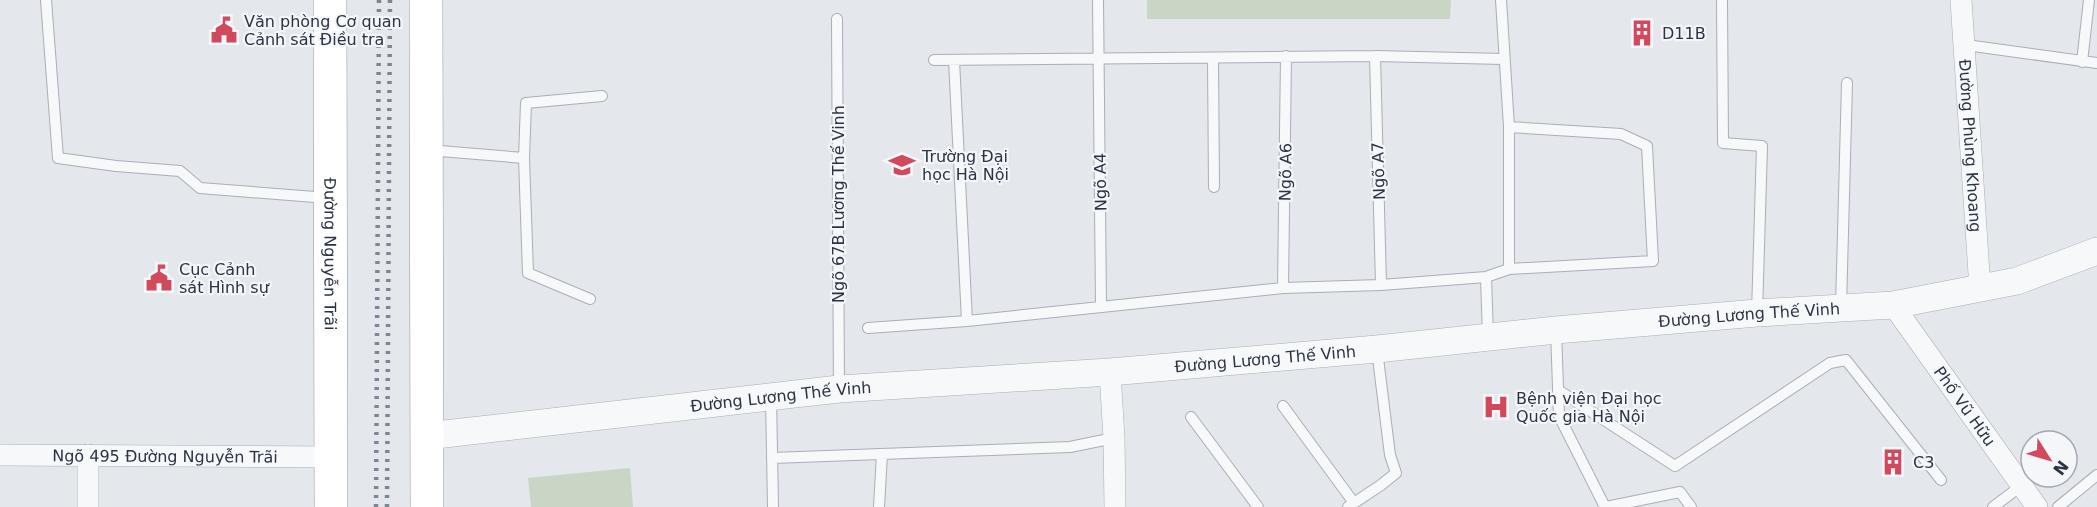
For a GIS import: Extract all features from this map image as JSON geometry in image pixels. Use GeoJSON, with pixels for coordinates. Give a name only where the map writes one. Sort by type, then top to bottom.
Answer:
{"type":"FeatureCollection","features":[{"type":"Feature","properties":{"kind":"highway","name":"Đường Nguyễn Trãi"},"geometry":{"type":"LineString","coordinates":[[330,0],[331,507]]}},
{"type":"Feature","properties":{"kind":"highway"},"geometry":{"type":"LineString","coordinates":[[426,0],[427,507]]}},
{"type":"Feature","properties":{"kind":"street","name":"Đường Phùng Khoang"},"geometry":{"type":"LineString","coordinates":[[1961,0],[1966,45],[1980,289]]}},
{"type":"Feature","properties":{"kind":"street","name":"Đường Lương Thế Vinh"},"geometry":{"type":"LineString","coordinates":[[427,436],[839,389],[1110,372],[1377,350],[1556,330],[1757,313],[1893,305],[2018,281],[2097,251]]}},
{"type":"Feature","properties":{"kind":"street","name":"Phố Vũ Hữu"},"geometry":{"type":"LineString","coordinates":[[1893,305],[2019,483]]}},
{"type":"Feature","properties":{"kind":"street"},"geometry":{"type":"LineString","coordinates":[[1110,372],[1115,507]]}},
{"type":"Feature","properties":{"kind":"street","name":"Ngõ 495 Đường Nguyễn Trãi"},"geometry":{"type":"LineString","coordinates":[[0,454],[331,457]]}},
{"type":"Feature","properties":{"kind":"street"},"geometry":{"type":"LineString","coordinates":[[88,456],[88,507]]}},
{"type":"Feature","properties":{"kind":"street","name":"Phố Vũ Hữu"},"geometry":{"type":"LineString","coordinates":[[2023,489],[2037,507]]}},
{"type":"Feature","properties":{"kind":"lane"},"geometry":{"type":"LineString","coordinates":[[46,0],[58,158],[116,166],[180,171],[200,188],[315,197],[330,195]]}},
{"type":"Feature","properties":{"kind":"lane","name":"Ngõ A4"},"geometry":{"type":"LineString","coordinates":[[1098,0],[1101,306]]}},
{"type":"Feature","properties":{"kind":"lane"},"geometry":{"type":"LineString","coordinates":[[1501,0],[1509,127],[1509,269]]}},
{"type":"Feature","properties":{"kind":"lane"},"geometry":{"type":"LineString","coordinates":[[1722,0],[1723,142],[1762,146],[1757,313]]}},
{"type":"Feature","properties":{"kind":"lane"},"geometry":{"type":"LineString","coordinates":[[2082,62],[2089,0]]}},
{"type":"Feature","properties":{"kind":"lane","name":"Ngõ 67B Lương Thế Vinh"},"geometry":{"type":"LineString","coordinates":[[837,19],[839,389]]}},
{"type":"Feature","properties":{"kind":"lane"},"geometry":{"type":"LineString","coordinates":[[1966,45],[2097,63]]}},
{"type":"Feature","properties":{"kind":"lane"},"geometry":{"type":"LineString","coordinates":[[934,60],[1286,56],[1504,59]]}},
{"type":"Feature","properties":{"kind":"lane","name":"Ngõ A6"},"geometry":{"type":"LineString","coordinates":[[1283,288],[1286,56]]}},
{"type":"Feature","properties":{"kind":"lane","name":"Ngõ A7"},"geometry":{"type":"LineString","coordinates":[[1375,56],[1382,285]]}},
{"type":"Feature","properties":{"kind":"lane"},"geometry":{"type":"LineString","coordinates":[[1213,58],[1214,187]]}},
{"type":"Feature","properties":{"kind":"lane"},"geometry":{"type":"LineString","coordinates":[[954,60],[968,321]]}},
{"type":"Feature","properties":{"kind":"lane"},"geometry":{"type":"LineString","coordinates":[[1841,308],[1847,83]]}},
{"type":"Feature","properties":{"kind":"lane"},"geometry":{"type":"LineString","coordinates":[[590,299],[528,273],[524,158],[526,103],[602,96]]}},
{"type":"Feature","properties":{"kind":"lane"},"geometry":{"type":"LineString","coordinates":[[868,328],[968,321],[1283,288],[1382,285],[1486,277],[1509,269],[1653,261],[1647,146],[1622,135],[1509,127]]}},
{"type":"Feature","properties":{"kind":"lane"},"geometry":{"type":"LineString","coordinates":[[426,150],[524,158]]}},
{"type":"Feature","properties":{"kind":"lane"},"geometry":{"type":"LineString","coordinates":[[1486,277],[1488,337]]}},
{"type":"Feature","properties":{"kind":"lane"},"geometry":{"type":"LineString","coordinates":[[1556,330],[1559,416],[1606,507],[1680,492],[1691,507]]}},
{"type":"Feature","properties":{"kind":"lane"},"geometry":{"type":"LineString","coordinates":[[1283,406],[1355,505],[1396,473],[1390,455],[1377,350]]}},
{"type":"Feature","properties":{"kind":"lane"},"geometry":{"type":"LineString","coordinates":[[1558,390],[1676,466],[1830,363],[1846,360],[1941,480]]}},
{"type":"Feature","properties":{"kind":"lane"},"geometry":{"type":"LineString","coordinates":[[771,396],[773,507]]}},
{"type":"Feature","properties":{"kind":"lane"},"geometry":{"type":"LineString","coordinates":[[1191,417],[1258,507]]}},
{"type":"Feature","properties":{"kind":"lane"},"geometry":{"type":"LineString","coordinates":[[772,458],[1070,447],[1114,438]]}},
{"type":"Feature","properties":{"kind":"lane"},"geometry":{"type":"LineString","coordinates":[[879,507],[882,454]]}},
{"type":"Feature","properties":{"kind":"lane"},"geometry":{"type":"LineString","coordinates":[[2058,507],[2097,475]]}},
{"type":"Feature","properties":{"kind":"lane"},"geometry":{"type":"LineString","coordinates":[[1994,507],[2019,488]]}},
{"type":"Feature","properties":{"kind":"green space"},"geometry":{"type":"Polygon","coordinates":[[[1147,0],[1451,0],[1450,19],[1147,19],[1147,0]]]}},
{"type":"Feature","properties":{"kind":"green space"},"geometry":{"type":"Polygon","coordinates":[[[630,468],[633,507],[531,507],[528,478],[630,468]]]}},
{"type":"Feature","properties":{"kind":"railway"},"geometry":{"type":"LineString","coordinates":[[376,507],[379,0]]}},
{"type":"Feature","properties":{"kind":"railway"},"geometry":{"type":"LineString","coordinates":[[387,507],[390,0]]}},
{"type":"Feature","properties":{"kind":"place","name":"Văn phòng Cơ quan Cảnh sát Điều tra"},"geometry":{"type":"Point","coordinates":[224,30]}},
{"type":"Feature","properties":{"kind":"place","name":"D11B"},"geometry":{"type":"Point","coordinates":[1642,33]}},
{"type":"Feature","properties":{"kind":"place","name":"Trường Đại học Hà Nội"},"geometry":{"type":"Point","coordinates":[902,165]}},
{"type":"Feature","properties":{"kind":"place","name":"Cục Cảnh sát Hình sự"},"geometry":{"type":"Point","coordinates":[159,278]}},
{"type":"Feature","properties":{"kind":"place","name":"Bệnh viện Đại học Quốc gia Hà Nội"},"geometry":{"type":"Point","coordinates":[1496,407]}},
{"type":"Feature","properties":{"kind":"place","name":"C3"},"geometry":{"type":"Point","coordinates":[1893,462]}}]}
